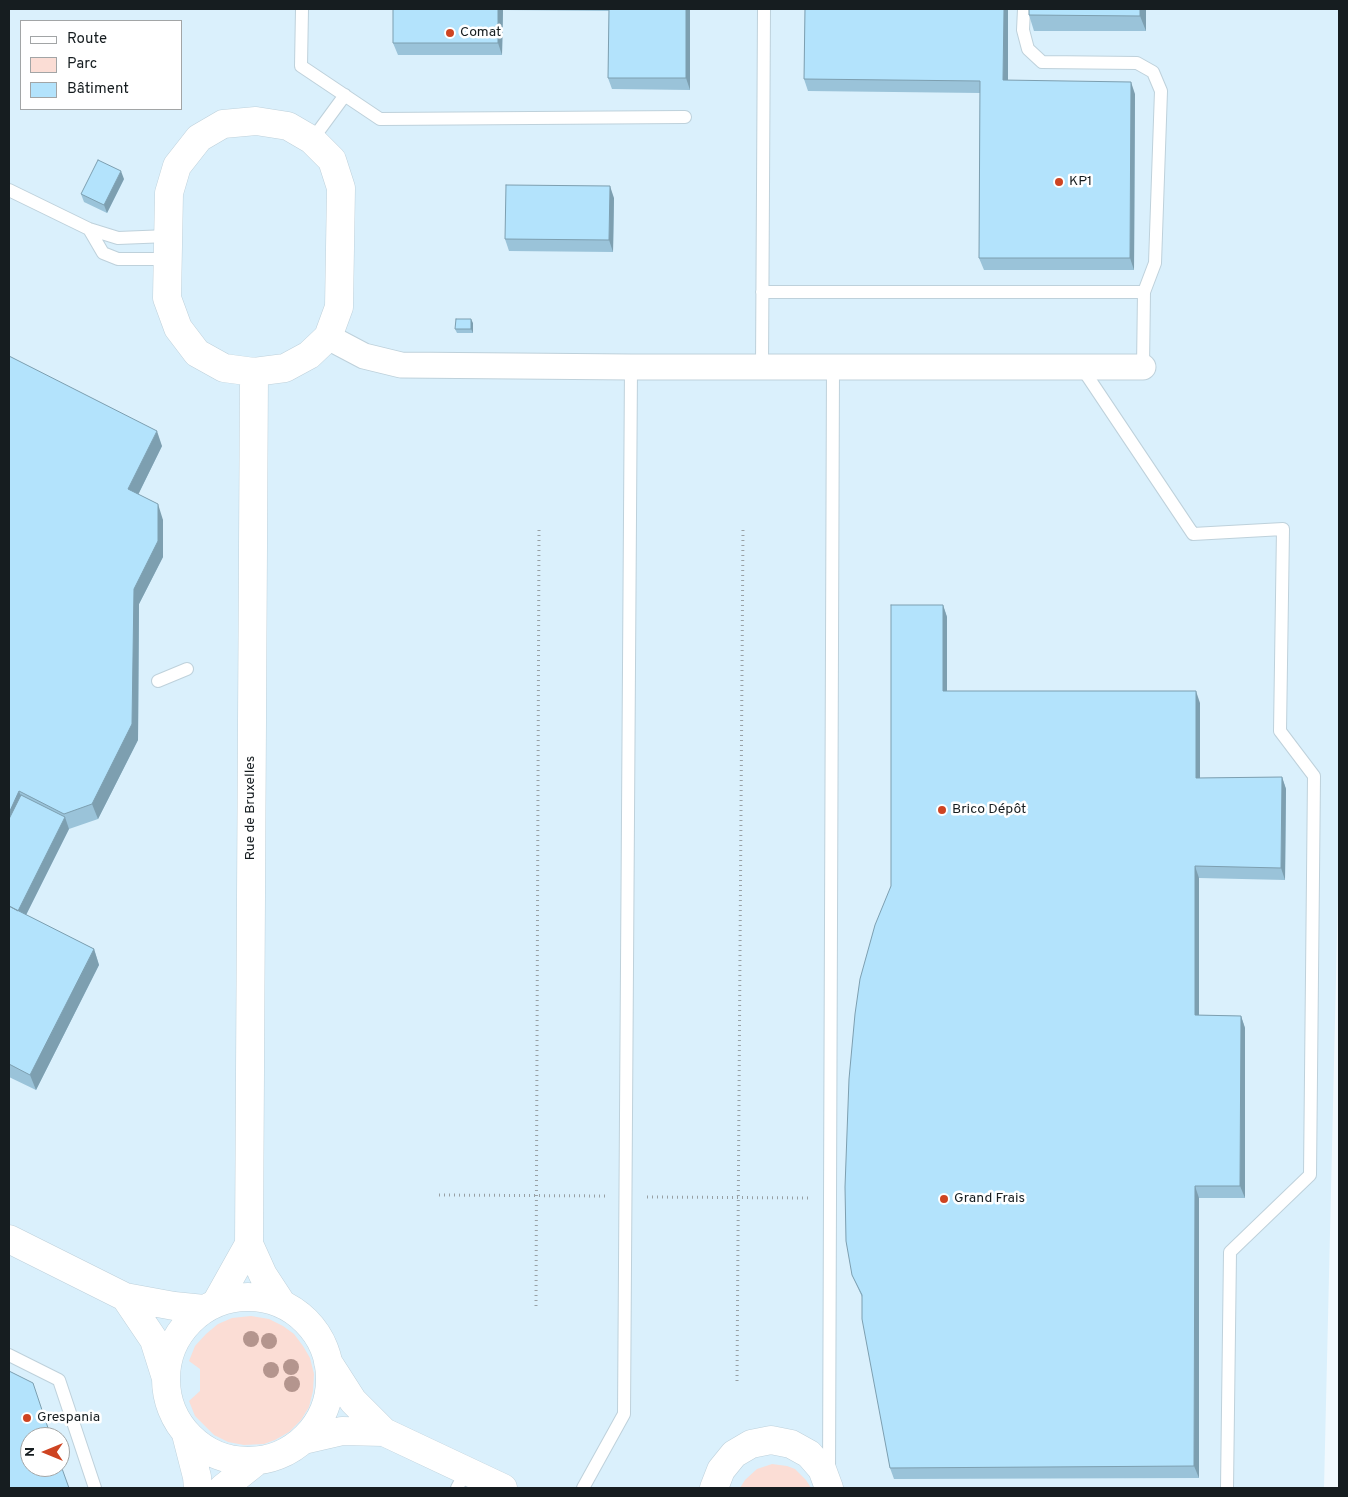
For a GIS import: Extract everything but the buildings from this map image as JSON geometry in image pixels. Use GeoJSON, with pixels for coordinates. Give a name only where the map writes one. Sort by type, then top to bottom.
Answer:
{"type":"FeatureCollection","features":[{"type":"Feature","properties":{"kind":"street"},"geometry":{"type":"LineString","coordinates":[[256,121],[288,126],[312,140],[332,160],[341,188],[339,307],[328,337],[309,355],[285,368],[254,372],[224,368],[197,353],[178,328],[167,298],[169,193],[177,166],[199,138],[224,124],[256,121]]}},
{"type":"Feature","properties":{"kind":"street"},"geometry":{"type":"LineString","coordinates":[[328,337],[364,356],[402,365],[1143,367]]}},
{"type":"Feature","properties":{"kind":"street","name":"Rue de Bruxelles"},"geometry":{"type":"LineString","coordinates":[[254,372],[249,1244],[263,1276],[282,1304]]}},
{"type":"Feature","properties":{"kind":"street"},"geometry":{"type":"LineString","coordinates":[[9,1239],[125,1297],[174,1306],[210,1306],[238,1297],[260,1298],[282,1304],[303,1318],[319,1338],[328,1362],[353,1401],[384,1432],[462,1480],[503,1488]]}},
{"type":"Feature","properties":{"kind":"street","name":"Rue de Bruxelles"},"geometry":{"type":"LineString","coordinates":[[210,1306],[249,1244]]}},
{"type":"Feature","properties":{"kind":"street"},"geometry":{"type":"LineString","coordinates":[[125,1297],[154,1340],[166,1376],[168,1397],[174,1416],[186,1434],[207,1450],[231,1460],[257,1461],[282,1454],[303,1440],[320,1417],[329,1390],[328,1362]]}},
{"type":"Feature","properties":{"kind":"street"},"geometry":{"type":"LineString","coordinates":[[166,1376],[171,1350],[184,1327],[210,1306]]}},
{"type":"Feature","properties":{"kind":"street"},"geometry":{"type":"LineString","coordinates":[[303,1440],[342,1431],[384,1432]]}},
{"type":"Feature","properties":{"kind":"street"},"geometry":{"type":"LineString","coordinates":[[186,1434],[198,1488]]}},
{"type":"Feature","properties":{"kind":"street"},"geometry":{"type":"LineString","coordinates":[[714,1488],[721,1470],[734,1454],[751,1444],[771,1440],[791,1444],[809,1454],[822,1469],[829,1488]]}},
{"type":"Feature","properties":{"kind":"street"},"geometry":{"type":"LineString","coordinates":[[223,1488],[257,1461]]}},
{"type":"Feature","properties":{"kind":"lane"},"geometry":{"type":"LineString","coordinates":[[302,9],[301,66],[380,119],[685,117]]}},
{"type":"Feature","properties":{"kind":"lane"},"geometry":{"type":"LineString","coordinates":[[762,366],[764,9]]}},
{"type":"Feature","properties":{"kind":"lane"},"geometry":{"type":"LineString","coordinates":[[1024,9],[1023,30],[1028,50],[1042,62],[1138,63],[1153,72],[1161,91],[1155,263],[1144,292],[1143,367]]}},
{"type":"Feature","properties":{"kind":"lane"},"geometry":{"type":"LineString","coordinates":[[312,140],[345,95]]}},
{"type":"Feature","properties":{"kind":"lane"},"geometry":{"type":"LineString","coordinates":[[9,190],[89,230],[167,248]]}},
{"type":"Feature","properties":{"kind":"lane"},"geometry":{"type":"LineString","coordinates":[[89,230],[103,253],[118,260],[167,248]]}},
{"type":"Feature","properties":{"kind":"lane"},"geometry":{"type":"LineString","coordinates":[[762,292],[1144,292]]}},
{"type":"Feature","properties":{"kind":"lane"},"geometry":{"type":"LineString","coordinates":[[829,1488],[833,366]]}},
{"type":"Feature","properties":{"kind":"lane"},"geometry":{"type":"LineString","coordinates":[[583,1488],[624,1414],[631,367]]}},
{"type":"Feature","properties":{"kind":"lane"},"geometry":{"type":"LineString","coordinates":[[1082,368],[1193,534],[1283,529],[1280,730],[1314,776],[1310,1174],[1230,1252],[1227,1488]]}},
{"type":"Feature","properties":{"kind":"lane"},"geometry":{"type":"LineString","coordinates":[[158,681],[187,669]]}},
{"type":"Feature","properties":{"kind":"lane"},"geometry":{"type":"LineString","coordinates":[[9,1355],[59,1380],[95,1488]]}},
{"type":"Feature","properties":{"kind":"path"},"geometry":{"type":"LineString","coordinates":[[536,1306],[539,529]]}},
{"type":"Feature","properties":{"kind":"path"},"geometry":{"type":"LineString","coordinates":[[736,1381],[743,529]]}},
{"type":"Feature","properties":{"kind":"shaded area"},"geometry":{"type":"Polygon","coordinates":[[[9,9],[1339,9],[1339,851],[1324,1488],[9,1488],[9,9]]]}},
{"type":"Feature","properties":{"kind":"green space"},"geometry":{"type":"Polygon","coordinates":[[[251,1316],[269,1319],[294,1334],[310,1358],[314,1374],[313,1391],[309,1407],[301,1420],[289,1432],[275,1440],[264,1444],[244,1445],[228,1442],[214,1435],[195,1416],[189,1401],[200,1391],[200,1369],[189,1361],[195,1346],[218,1324],[232,1318],[251,1316]]]}},
{"type":"Feature","properties":{"kind":"green space"},"geometry":{"type":"Polygon","coordinates":[[[772,1464],[795,1469],[811,1488],[740,1488],[745,1480],[757,1469],[772,1464]]]}},
{"type":"Feature","properties":{"kind":"place","name":"Comat"},"geometry":{"type":"Point","coordinates":[450,33]}},
{"type":"Feature","properties":{"kind":"place","name":"KP1"},"geometry":{"type":"Point","coordinates":[1059,182]}},
{"type":"Feature","properties":{"kind":"place","name":"Brico Dépôt"},"geometry":{"type":"Point","coordinates":[942,810]}},
{"type":"Feature","properties":{"kind":"place","name":"Grand Frais"},"geometry":{"type":"Point","coordinates":[944,1199]}},
{"type":"Feature","properties":{"kind":"place","name":"Grespania"},"geometry":{"type":"Point","coordinates":[27,1418]}}]}
